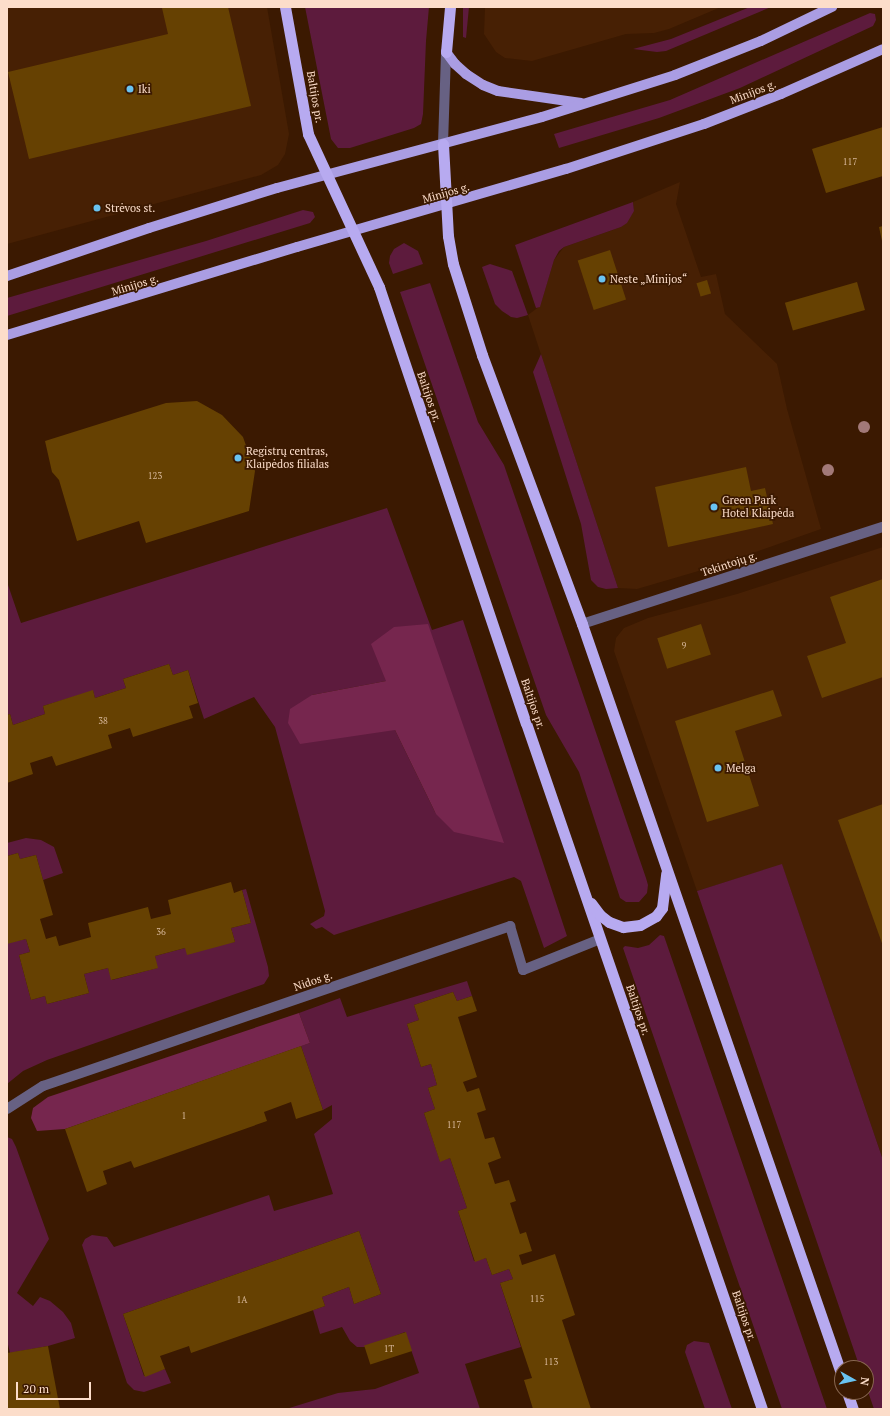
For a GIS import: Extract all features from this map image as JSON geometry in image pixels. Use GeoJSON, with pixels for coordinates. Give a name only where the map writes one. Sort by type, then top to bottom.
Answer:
{"type":"FeatureCollection","features":[{"type":"Feature","properties":{"kind":"highway","name":"Baltijos pr."},"geometry":{"type":"LineString","coordinates":[[286,7],[308,134],[379,287],[584,894],[762,1409]]}},
{"type":"Feature","properties":{"kind":"highway"},"geometry":{"type":"LineString","coordinates":[[446,52],[450,7]]}},
{"type":"Feature","properties":{"kind":"highway"},"geometry":{"type":"LineString","coordinates":[[443,144],[445,205],[453,264],[482,355],[582,624],[836,1360]]}},
{"type":"Feature","properties":{"kind":"highway"},"geometry":{"type":"LineString","coordinates":[[584,894],[600,915],[609,922],[623,927],[640,925],[656,916],[662,908],[666,867]]}},
{"type":"Feature","properties":{"kind":"main road"},"geometry":{"type":"LineString","coordinates":[[7,276],[149,228],[277,188],[328,176],[585,104],[675,75],[761,41],[832,7]]}},
{"type":"Feature","properties":{"kind":"main road","name":"Minijos g."},"geometry":{"type":"LineString","coordinates":[[7,335],[566,169],[704,124],[781,94],[883,49]]}},
{"type":"Feature","properties":{"kind":"main road"},"geometry":{"type":"LineString","coordinates":[[446,52],[455,64],[466,74],[483,85],[498,91],[585,104]]}},
{"type":"Feature","properties":{"kind":"street"},"geometry":{"type":"LineString","coordinates":[[443,144],[446,52]]}},
{"type":"Feature","properties":{"kind":"street","name":"Tekintojų g."},"geometry":{"type":"LineString","coordinates":[[582,624],[883,528]]}},
{"type":"Feature","properties":{"kind":"street","name":"Nidos g."},"geometry":{"type":"LineString","coordinates":[[7,1109],[43,1086],[510,926],[523,970],[600,939]]}},
{"type":"Feature","properties":{"kind":"shaded area"},"geometry":{"type":"Polygon","coordinates":[[[7,7],[267,7],[289,134],[285,154],[278,165],[261,175],[7,244],[7,7]]]}},
{"type":"Feature","properties":{"kind":"shaded area"},"geometry":{"type":"Polygon","coordinates":[[[305,7],[429,7],[423,114],[421,124],[414,128],[350,148],[338,148],[331,139],[305,7]]]}},
{"type":"Feature","properties":{"kind":"shaded area"},"geometry":{"type":"Polygon","coordinates":[[[463,7],[469,7],[466,38],[463,37],[463,7]]]}},
{"type":"Feature","properties":{"kind":"shaded area"},"geometry":{"type":"Polygon","coordinates":[[[485,7],[721,7],[669,29],[654,33],[626,34],[532,61],[505,58],[496,52],[484,34],[485,7]]]}},
{"type":"Feature","properties":{"kind":"shaded area"},"geometry":{"type":"Polygon","coordinates":[[[750,7],[771,7],[666,51],[657,52],[633,49],[671,39],[750,7]]]}},
{"type":"Feature","properties":{"kind":"shaded area"},"geometry":{"type":"Polygon","coordinates":[[[870,13],[875,14],[876,20],[873,26],[740,88],[659,118],[559,148],[554,134],[670,100],[870,13]]]}},
{"type":"Feature","properties":{"kind":"shaded area"},"geometry":{"type":"Polygon","coordinates":[[[680,182],[676,204],[701,277],[716,274],[725,314],[777,364],[787,409],[821,529],[719,565],[637,589],[618,588],[528,315],[540,306],[554,260],[564,247],[621,227],[634,211],[633,202],[680,182]]]}},
{"type":"Feature","properties":{"kind":"shaded area"},"geometry":{"type":"Polygon","coordinates":[[[633,202],[634,211],[627,223],[621,227],[564,247],[559,251],[554,260],[540,307],[536,308],[515,245],[633,202]]]}},
{"type":"Feature","properties":{"kind":"shaded area"},"geometry":{"type":"Polygon","coordinates":[[[303,210],[313,212],[315,217],[310,223],[7,316],[7,298],[206,241],[303,210]]]}},
{"type":"Feature","properties":{"kind":"shaded area"},"geometry":{"type":"Polygon","coordinates":[[[404,243],[418,251],[423,264],[393,274],[389,263],[390,256],[394,249],[404,243]]]}},
{"type":"Feature","properties":{"kind":"shaded area"},"geometry":{"type":"Polygon","coordinates":[[[490,264],[512,271],[528,315],[517,318],[511,317],[495,304],[482,267],[490,264]]]}},
{"type":"Feature","properties":{"kind":"shaded area"},"geometry":{"type":"Polygon","coordinates":[[[430,283],[478,422],[504,465],[646,878],[648,885],[647,893],[639,902],[626,902],[620,898],[579,772],[546,715],[400,292],[430,283]]]}},
{"type":"Feature","properties":{"kind":"shaded area"},"geometry":{"type":"Polygon","coordinates":[[[541,354],[618,588],[606,589],[598,587],[591,580],[581,524],[533,372],[541,354]]]}},
{"type":"Feature","properties":{"kind":"shaded area"},"geometry":{"type":"Polygon","coordinates":[[[387,508],[432,630],[463,620],[567,936],[544,948],[521,881],[514,877],[334,935],[322,927],[316,929],[310,924],[324,916],[325,911],[275,727],[254,697],[204,719],[188,670],[173,675],[169,664],[123,679],[126,688],[95,698],[93,691],[43,706],[45,714],[13,725],[10,714],[7,715],[7,582],[21,623],[387,508]],[[386,681],[312,695],[395,730],[436,814],[386,681]]]}},
{"type":"Feature","properties":{"kind":"shaded area"},"geometry":{"type":"Polygon","coordinates":[[[883,547],[883,1160],[782,865],[697,891],[614,651],[616,638],[624,628],[648,618],[737,594],[883,547]]]}},
{"type":"Feature","properties":{"kind":"shaded area"},"geometry":{"type":"Polygon","coordinates":[[[428,624],[504,843],[454,832],[436,814],[395,730],[300,744],[288,723],[290,709],[312,695],[386,681],[371,644],[394,627],[428,624]]]}},
{"type":"Feature","properties":{"kind":"shaded area"},"geometry":{"type":"Polygon","coordinates":[[[26,838],[41,840],[54,847],[63,873],[43,880],[36,855],[20,859],[18,853],[7,856],[7,843],[26,838]]]}},
{"type":"Feature","properties":{"kind":"shaded area"},"geometry":{"type":"Polygon","coordinates":[[[782,864],[883,1160],[883,1409],[874,1409],[871,1400],[874,1400],[874,1360],[857,1360],[697,891],[782,864]]]}},
{"type":"Feature","properties":{"kind":"shaded area"},"geometry":{"type":"Polygon","coordinates":[[[246,889],[268,967],[269,976],[264,984],[47,1060],[23,1071],[7,1084],[7,943],[26,939],[30,952],[19,955],[31,1000],[45,996],[47,1004],[89,993],[84,974],[108,968],[112,980],[157,968],[155,956],[185,948],[235,942],[231,928],[251,923],[242,890],[246,889]]]}},
{"type":"Feature","properties":{"kind":"shaded area"},"geometry":{"type":"Polygon","coordinates":[[[660,935],[664,936],[827,1409],[782,1409],[623,948],[625,946],[638,948],[649,945],[660,935]]]}},
{"type":"Feature","properties":{"kind":"shaded area"},"geometry":{"type":"Polygon","coordinates":[[[467,981],[472,996],[457,1001],[453,992],[414,1005],[419,1020],[407,1024],[421,1067],[431,1064],[437,1085],[428,1088],[435,1109],[424,1113],[440,1161],[450,1158],[467,1208],[458,1211],[474,1261],[486,1258],[492,1275],[509,1269],[513,1279],[500,1283],[521,1347],[465,1364],[480,1409],[286,1409],[338,1393],[375,1389],[419,1373],[405,1332],[365,1347],[357,1347],[350,1341],[342,1327],[320,1334],[313,1310],[325,1306],[322,1297],[349,1287],[354,1304],[381,1294],[359,1231],[123,1314],[144,1376],[165,1369],[171,1383],[144,1392],[134,1390],[127,1383],[82,1245],[85,1239],[92,1235],[107,1237],[114,1247],[269,1195],[274,1211],[333,1194],[314,1134],[332,1119],[332,1105],[323,1110],[301,1046],[310,1043],[299,1013],[340,998],[347,1017],[467,981]]]}},
{"type":"Feature","properties":{"kind":"shaded area"},"geometry":{"type":"Polygon","coordinates":[[[299,1013],[310,1043],[65,1129],[37,1131],[31,1118],[33,1108],[48,1097],[299,1013]]]}},
{"type":"Feature","properties":{"kind":"shaded area"},"geometry":{"type":"Polygon","coordinates":[[[7,1137],[12,1139],[16,1147],[49,1239],[17,1293],[33,1306],[40,1297],[50,1301],[63,1312],[71,1323],[75,1338],[48,1346],[10,1353],[7,1340],[7,1137]]]}},
{"type":"Feature","properties":{"kind":"shaded area"},"geometry":{"type":"Polygon","coordinates":[[[694,1341],[709,1343],[732,1409],[705,1409],[685,1352],[687,1345],[694,1341]]]}},
{"type":"Feature","properties":{"kind":"building","name":"Iki"},"geometry":{"type":"Polygon","coordinates":[[[228,7],[251,106],[29,159],[8,72],[168,34],[162,8],[228,7]]]}},
{"type":"Feature","properties":{"kind":"building"},"geometry":{"type":"Polygon","coordinates":[[[883,127],[883,176],[826,193],[812,149],[883,127]]]}},
{"type":"Feature","properties":{"kind":"building"},"geometry":{"type":"Polygon","coordinates":[[[883,226],[883,240],[882,241],[879,227],[883,226]]]}},
{"type":"Feature","properties":{"kind":"building"},"geometry":{"type":"Polygon","coordinates":[[[610,250],[626,299],[594,310],[578,261],[610,250]]]}},
{"type":"Feature","properties":{"kind":"building"},"geometry":{"type":"Polygon","coordinates":[[[707,280],[711,293],[701,297],[696,283],[707,280]]]}},
{"type":"Feature","properties":{"kind":"building"},"geometry":{"type":"Polygon","coordinates":[[[857,282],[865,310],[793,331],[785,303],[857,282]]]}},
{"type":"Feature","properties":{"kind":"building"},"geometry":{"type":"Polygon","coordinates":[[[197,401],[222,415],[243,437],[255,471],[249,511],[146,543],[139,521],[77,541],[59,480],[52,472],[45,441],[166,403],[197,401]]]}},
{"type":"Feature","properties":{"kind":"building","name":"Green Park Hotel Klaipėda"},"geometry":{"type":"Polygon","coordinates":[[[746,467],[751,491],[765,488],[773,524],[668,547],[655,487],[746,467]]]}},
{"type":"Feature","properties":{"kind":"building"},"geometry":{"type":"Polygon","coordinates":[[[883,579],[883,677],[822,698],[807,656],[846,643],[830,597],[883,579]]]}},
{"type":"Feature","properties":{"kind":"building"},"geometry":{"type":"Polygon","coordinates":[[[701,624],[711,654],[667,669],[657,638],[701,624]]]}},
{"type":"Feature","properties":{"kind":"building"},"geometry":{"type":"Polygon","coordinates":[[[169,664],[173,675],[188,670],[198,703],[189,706],[193,718],[133,737],[130,728],[108,735],[112,748],[56,766],[52,756],[30,763],[33,774],[7,783],[7,715],[10,714],[13,725],[45,714],[43,706],[93,690],[95,698],[126,688],[123,679],[169,664]]]}},
{"type":"Feature","properties":{"kind":"building","name":"Melga"},"geometry":{"type":"Polygon","coordinates":[[[773,690],[782,716],[735,731],[759,806],[707,822],[675,721],[773,690]]]}},
{"type":"Feature","properties":{"kind":"building"},"geometry":{"type":"Polygon","coordinates":[[[883,804],[883,946],[838,820],[883,804]]]}},
{"type":"Feature","properties":{"kind":"building"},"geometry":{"type":"Polygon","coordinates":[[[18,853],[20,859],[36,855],[53,915],[40,919],[46,939],[56,936],[59,946],[91,937],[88,923],[148,907],[151,919],[171,914],[168,900],[231,882],[234,893],[242,890],[251,923],[231,928],[235,942],[187,955],[185,948],[155,956],[158,968],[111,980],[108,968],[84,974],[89,993],[47,1004],[45,996],[31,1000],[19,955],[30,952],[26,939],[7,944],[7,856],[18,853]]]}},
{"type":"Feature","properties":{"kind":"building"},"geometry":{"type":"Polygon","coordinates":[[[453,992],[457,1001],[472,996],[477,1011],[458,1017],[477,1077],[463,1082],[467,1092],[479,1088],[486,1110],[477,1113],[485,1139],[494,1137],[501,1158],[488,1163],[495,1184],[509,1180],[516,1201],[510,1203],[520,1234],[526,1232],[532,1251],[519,1255],[522,1265],[555,1254],[575,1315],[562,1320],[591,1409],[533,1409],[524,1380],[532,1378],[500,1283],[513,1279],[509,1269],[492,1275],[486,1258],[475,1262],[458,1211],[467,1208],[450,1158],[440,1162],[424,1113],[435,1109],[428,1088],[437,1085],[431,1064],[421,1067],[407,1024],[419,1020],[414,1005],[453,992]]]}},
{"type":"Feature","properties":{"kind":"building"},"geometry":{"type":"Polygon","coordinates":[[[301,1046],[323,1110],[296,1119],[291,1102],[264,1112],[267,1121],[134,1168],[131,1161],[103,1171],[107,1184],[87,1192],[65,1129],[301,1046]]]}},
{"type":"Feature","properties":{"kind":"building"},"geometry":{"type":"Polygon","coordinates":[[[359,1231],[381,1294],[354,1304],[349,1287],[322,1297],[325,1306],[191,1353],[189,1346],[160,1356],[165,1369],[145,1377],[123,1314],[359,1231]]]}},
{"type":"Feature","properties":{"kind":"building"},"geometry":{"type":"Polygon","coordinates":[[[406,1332],[412,1351],[370,1365],[364,1346],[406,1332]]]}},
{"type":"Feature","properties":{"kind":"building"},"geometry":{"type":"Polygon","coordinates":[[[48,1346],[60,1409],[7,1409],[7,1353],[48,1346]]]}},
{"type":"Feature","properties":{"kind":"place","name":"Iki"},"geometry":{"type":"Point","coordinates":[130,89]}},
{"type":"Feature","properties":{"kind":"place","name":"Strėvos st."},"geometry":{"type":"Point","coordinates":[97,208]}},
{"type":"Feature","properties":{"kind":"place","name":"Neste „Minijos“"},"geometry":{"type":"Point","coordinates":[602,279]}},
{"type":"Feature","properties":{"kind":"place","name":"Registrų centras, Klaipėdos filialas"},"geometry":{"type":"Point","coordinates":[238,458]}},
{"type":"Feature","properties":{"kind":"place","name":"Green Park Hotel Klaipėda"},"geometry":{"type":"Point","coordinates":[714,507]}},
{"type":"Feature","properties":{"kind":"place","name":"Melga"},"geometry":{"type":"Point","coordinates":[718,768]}}]}
